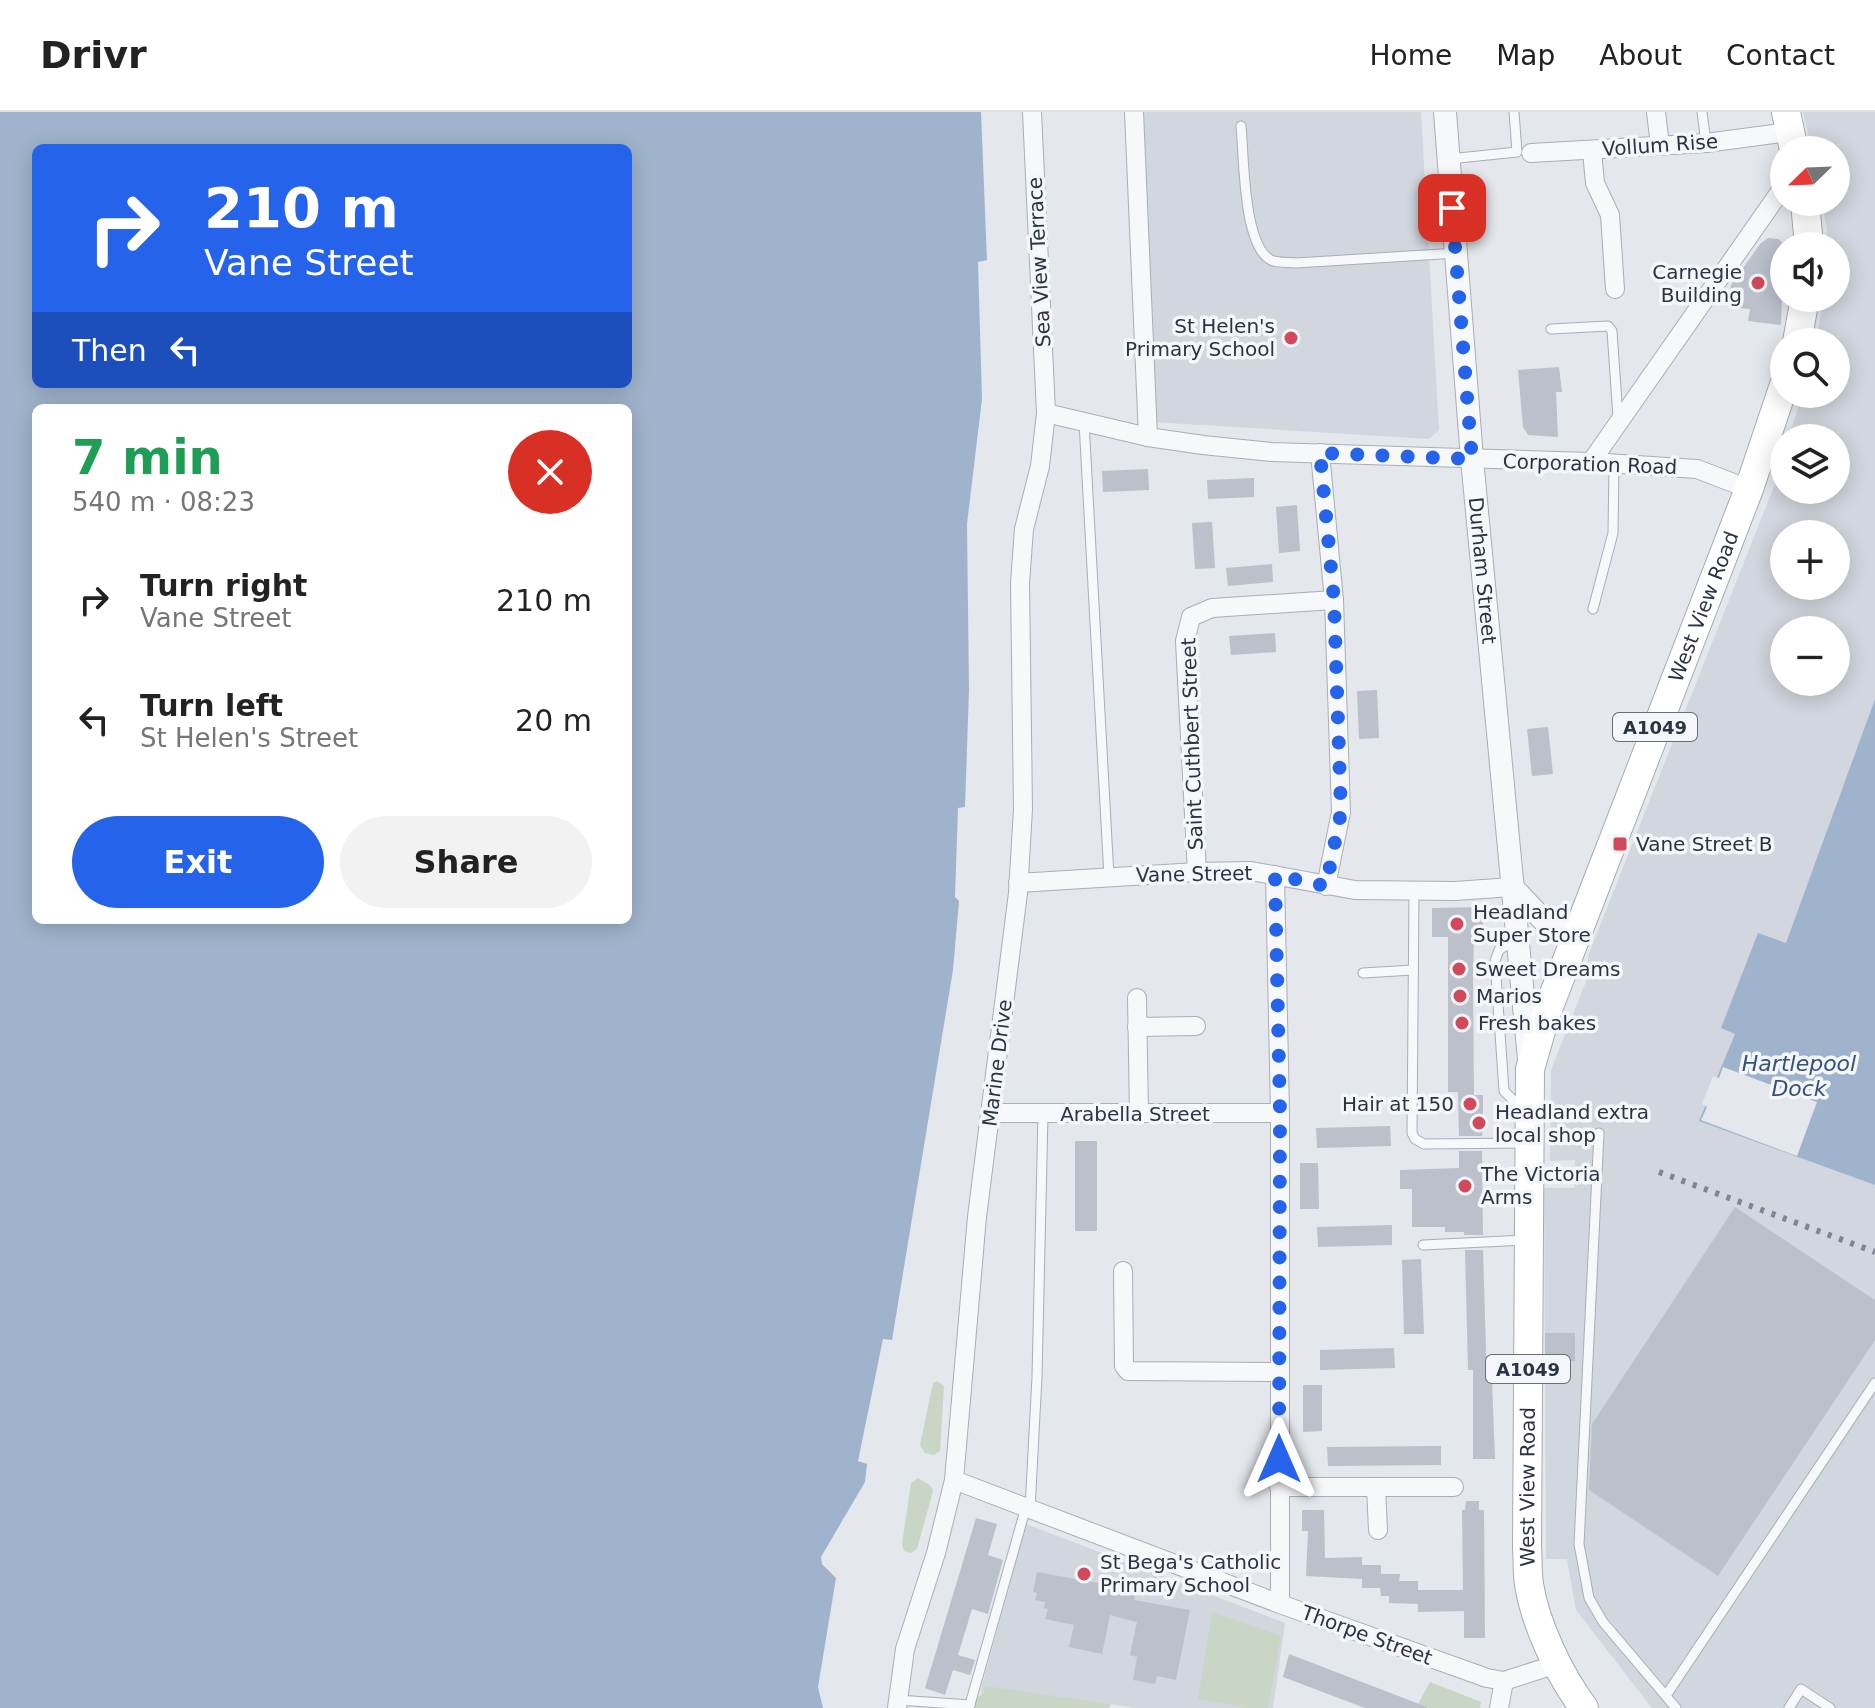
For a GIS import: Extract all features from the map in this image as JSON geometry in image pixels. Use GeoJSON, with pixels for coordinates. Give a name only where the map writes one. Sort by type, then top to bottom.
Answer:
{"type":"FeatureCollection","features":[{"type":"Feature","properties":{"kind":"main road","name":"West View Road"},"geometry":{"type":"LineString","coordinates":[[1584,1708],[1557,1664],[1529,1586],[1530,1069],[1574,938],[1749,489],[1776,408]]}},
{"type":"Feature","properties":{"kind":"street","name":"Sea View Terrace"},"geometry":{"type":"LineString","coordinates":[[1032,112],[1046,413]]}},
{"type":"Feature","properties":{"kind":"street"},"geometry":{"type":"LineString","coordinates":[[1134,112],[1148,437]]}},
{"type":"Feature","properties":{"kind":"street","name":"Durham Street"},"geometry":{"type":"LineString","coordinates":[[1445,112],[1472,459],[1530,1069]]}},
{"type":"Feature","properties":{"kind":"street"},"geometry":{"type":"LineString","coordinates":[[1656,112],[1660,146]]}},
{"type":"Feature","properties":{"kind":"street","name":"Vollum Rise"},"geometry":{"type":"LineString","coordinates":[[1531,153],[1706,143],[1790,131]]}},
{"type":"Feature","properties":{"kind":"street"},"geometry":{"type":"LineString","coordinates":[[1592,151],[1595,183],[1610,215],[1615,289]]}},
{"type":"Feature","properties":{"kind":"street"},"geometry":{"type":"LineString","coordinates":[[1591,462],[1770,206]]}},
{"type":"Feature","properties":{"kind":"street","name":"Corporation Road"},"geometry":{"type":"LineString","coordinates":[[1046,413],[1148,437],[1272,452],[1591,462],[1697,469],[1749,489]]}},
{"type":"Feature","properties":{"kind":"street","name":"Marine Drive"},"geometry":{"type":"LineString","coordinates":[[898,1704],[905,1649],[936,1553],[954,1480],[965,1333],[1018,883],[1023,809],[1020,583],[1024,529],[1040,466],[1046,413]]}},
{"type":"Feature","properties":{"kind":"street"},"geometry":{"type":"LineString","coordinates":[[1320,453],[1334,600],[1341,812],[1326,886]]}},
{"type":"Feature","properties":{"kind":"street","name":"Saint Cuthbert Street"},"geometry":{"type":"LineString","coordinates":[[1197,872],[1185,641],[1191,617],[1212,608],[1334,600]]}},
{"type":"Feature","properties":{"kind":"street","name":"Vane Street"},"geometry":{"type":"LineString","coordinates":[[1018,883],[1251,871],[1326,886],[1414,892],[1512,887]]}},
{"type":"Feature","properties":{"kind":"street"},"geometry":{"type":"LineString","coordinates":[[1275,875],[1280,1113],[1280,1604]]}},
{"type":"Feature","properties":{"kind":"street"},"geometry":{"type":"LineString","coordinates":[[1512,887],[1550,927],[1574,938]]}},
{"type":"Feature","properties":{"kind":"street"},"geometry":{"type":"LineString","coordinates":[[1137,998],[1139,1114]]}},
{"type":"Feature","properties":{"kind":"street"},"geometry":{"type":"LineString","coordinates":[[1137,1027],[1196,1026]]}},
{"type":"Feature","properties":{"kind":"street","name":"Arabella Street"},"geometry":{"type":"LineString","coordinates":[[991,1113],[1280,1113]]}},
{"type":"Feature","properties":{"kind":"street"},"geometry":{"type":"LineString","coordinates":[[1123,1271],[1124,1366],[1128,1371],[1279,1372]]}},
{"type":"Feature","properties":{"kind":"street","name":"Thorpe Street"},"geometry":{"type":"LineString","coordinates":[[954,1480],[1280,1604],[1487,1678],[1504,1681]]}},
{"type":"Feature","properties":{"kind":"street"},"geometry":{"type":"LineString","coordinates":[[1279,1487],[1454,1487]]}},
{"type":"Feature","properties":{"kind":"street"},"geometry":{"type":"LineString","coordinates":[[1376,1487],[1378,1530]]}},
{"type":"Feature","properties":{"kind":"street"},"geometry":{"type":"LineString","coordinates":[[1499,1708],[1504,1681],[1557,1664]]}},
{"type":"Feature","properties":{"kind":"lane"},"geometry":{"type":"LineString","coordinates":[[1449,159],[1517,152],[1514,112]]}},
{"type":"Feature","properties":{"kind":"lane"},"geometry":{"type":"LineString","coordinates":[[1702,112],[1706,143]]}},
{"type":"Feature","properties":{"kind":"lane"},"geometry":{"type":"LineString","coordinates":[[1241,126],[1251,230],[1259,250],[1272,261],[1296,263],[1457,253]]}},
{"type":"Feature","properties":{"kind":"lane"},"geometry":{"type":"LineString","coordinates":[[1551,329],[1608,326],[1612,331],[1619,420]]}},
{"type":"Feature","properties":{"kind":"lane"},"geometry":{"type":"LineString","coordinates":[[1084,422],[1109,877]]}},
{"type":"Feature","properties":{"kind":"lane"},"geometry":{"type":"LineString","coordinates":[[1593,609],[1613,533],[1614,464]]}},
{"type":"Feature","properties":{"kind":"lane"},"geometry":{"type":"LineString","coordinates":[[1414,892],[1412,1133],[1424,1144],[1530,1130],[1504,1091],[1495,961],[1499,950],[1517,938]]}},
{"type":"Feature","properties":{"kind":"lane"},"geometry":{"type":"LineString","coordinates":[[1363,973],[1413,970]]}},
{"type":"Feature","properties":{"kind":"lane"},"geometry":{"type":"LineString","coordinates":[[898,1704],[970,1706],[1028,1508],[1037,1362],[1043,1114]]}},
{"type":"Feature","properties":{"kind":"lane"},"geometry":{"type":"LineString","coordinates":[[1599,1133],[1579,1544],[1589,1598],[1603,1622],[1676,1708]]}},
{"type":"Feature","properties":{"kind":"lane"},"geometry":{"type":"LineString","coordinates":[[1423,1245],[1529,1240]]}},
{"type":"Feature","properties":{"kind":"lane"},"geometry":{"type":"LineString","coordinates":[[1667,1694],[1875,1383]]}},
{"type":"Feature","properties":{"kind":"lane"},"geometry":{"type":"LineString","coordinates":[[1789,1708],[1801,1689],[1830,1708]]}},
{"type":"Feature","properties":{"kind":"shaded area","name":"St Helen's Primary School"},"geometry":{"type":"Polygon","coordinates":[[[1139,112],[1421,112],[1439,430],[1429,439],[1152,422],[1139,112]]]}},
{"type":"Feature","properties":{"kind":"shaded area"},"geometry":{"type":"Polygon","coordinates":[[[1803,112],[1875,112],[1875,1708],[1652,1708],[1576,1610],[1567,1559],[1546,1559],[1544,1188],[1575,1188],[1575,1160],[1550,1161],[1551,1070],[1587,979],[1588,956],[1770,497],[1770,504],[1850,504],[1850,424],[1793,424],[1798,408],[1850,408],[1850,328],[1819,328],[1821,312],[1850,312],[1850,232],[1827,232],[1825,216],[1850,216],[1850,136],[1809,136],[1803,112]]]}},
{"type":"Feature","properties":{"kind":"shaded area","name":"St Bega's Catholic Primary School"},"geometry":{"type":"Polygon","coordinates":[[[1026,1524],[1285,1623],[1273,1708],[1134,1708],[1111,1704],[1109,1708],[980,1708],[982,1685],[1026,1524]]]}},
{"type":"Feature","properties":{"kind":"green space"},"geometry":{"type":"Polygon","coordinates":[[[937,1381],[944,1386],[940,1451],[934,1455],[925,1453],[920,1445],[933,1383],[937,1381]]]}},
{"type":"Feature","properties":{"kind":"green space"},"geometry":{"type":"Polygon","coordinates":[[[918,1478],[931,1486],[933,1491],[917,1549],[911,1553],[904,1551],[902,1544],[911,1483],[918,1478]]]}},
{"type":"Feature","properties":{"kind":"green space"},"geometry":{"type":"Polygon","coordinates":[[[1212,1612],[1281,1636],[1268,1708],[1247,1708],[1198,1699],[1212,1612]]]}},
{"type":"Feature","properties":{"kind":"green space"},"geometry":{"type":"Polygon","coordinates":[[[1430,1682],[1481,1702],[1480,1708],[1416,1708],[1430,1682]]]}},
{"type":"Feature","properties":{"kind":"green space"},"geometry":{"type":"Polygon","coordinates":[[[985,1686],[1110,1704],[1109,1708],[973,1708],[973,1699],[984,1694],[985,1686]]]}},
{"type":"Feature","properties":{"kind":"water"},"geometry":{"type":"Polygon","coordinates":[[[0,112],[981,112],[987,260],[978,262],[982,399],[967,524],[969,690],[965,807],[958,808],[955,897],[959,901],[953,970],[892,1340],[883,1339],[858,1461],[867,1464],[865,1482],[821,1557],[822,1564],[836,1578],[818,1687],[823,1708],[0,1708],[0,112]]]}},
{"type":"Feature","properties":{"kind":"water","name":"Hartlepool Dock"},"geometry":{"type":"Polygon","coordinates":[[[1875,699],[1875,1185],[1699,1121],[1735,1034],[1721,1028],[1758,933],[1786,943],[1875,699]]]}},
{"type":"Feature","properties":{"kind":"pier"},"geometry":{"type":"Polygon","coordinates":[[[1723,1067],[1817,1102],[1797,1156],[1701,1120],[1707,1107],[1702,1104],[1713,1076],[1719,1078],[1723,1067]]]}},
{"type":"Feature","properties":{"kind":"building","name":"Carnegie Building"},"geometry":{"type":"Polygon","coordinates":[[[1770,238],[1770,312],[1781,312],[1781,325],[1748,321],[1750,309],[1729,307],[1731,285],[1760,244],[1770,238]]]}},
{"type":"Feature","properties":{"kind":"building"},"geometry":{"type":"Polygon","coordinates":[[[1559,367],[1562,392],[1556,392],[1558,437],[1528,435],[1523,427],[1518,370],[1559,367]]]}},
{"type":"Feature","properties":{"kind":"building"},"geometry":{"type":"Polygon","coordinates":[[[1148,469],[1149,490],[1103,492],[1102,471],[1148,469]]]}},
{"type":"Feature","properties":{"kind":"building"},"geometry":{"type":"Polygon","coordinates":[[[1254,478],[1254,497],[1208,499],[1207,480],[1254,478]]]}},
{"type":"Feature","properties":{"kind":"building"},"geometry":{"type":"Polygon","coordinates":[[[1297,505],[1300,551],[1279,553],[1276,507],[1297,505]]]}},
{"type":"Feature","properties":{"kind":"building"},"geometry":{"type":"Polygon","coordinates":[[[1212,522],[1215,568],[1195,569],[1192,523],[1212,522]]]}},
{"type":"Feature","properties":{"kind":"building"},"geometry":{"type":"Polygon","coordinates":[[[1272,564],[1273,582],[1228,586],[1226,568],[1272,564]]]}},
{"type":"Feature","properties":{"kind":"building"},"geometry":{"type":"Polygon","coordinates":[[[1275,633],[1276,652],[1231,655],[1229,636],[1275,633]]]}},
{"type":"Feature","properties":{"kind":"building"},"geometry":{"type":"Polygon","coordinates":[[[1377,690],[1379,738],[1359,739],[1357,691],[1377,690]]]}},
{"type":"Feature","properties":{"kind":"building"},"geometry":{"type":"Polygon","coordinates":[[[1548,727],[1553,774],[1532,776],[1527,729],[1548,727]]]}},
{"type":"Feature","properties":{"kind":"building"},"geometry":{"type":"Polygon","coordinates":[[[1483,907],[1483,936],[1474,936],[1473,981],[1474,1095],[1483,1095],[1483,1130],[1482,1136],[1459,1136],[1458,1092],[1448,1092],[1448,937],[1432,937],[1432,908],[1483,907]]]}},
{"type":"Feature","properties":{"kind":"building"},"geometry":{"type":"Polygon","coordinates":[[[1390,1126],[1391,1146],[1317,1148],[1316,1128],[1390,1126]]]}},
{"type":"Feature","properties":{"kind":"building"},"geometry":{"type":"Polygon","coordinates":[[[1075,1141],[1097,1141],[1097,1231],[1075,1231],[1075,1141]]]}},
{"type":"Feature","properties":{"kind":"building","name":"The Victoria Arms"},"geometry":{"type":"Polygon","coordinates":[[[1459,1151],[1482,1151],[1483,1235],[1445,1232],[1445,1227],[1412,1227],[1412,1189],[1400,1189],[1400,1170],[1459,1168],[1459,1151]]]}},
{"type":"Feature","properties":{"kind":"building"},"geometry":{"type":"Polygon","coordinates":[[[1300,1163],[1318,1163],[1319,1209],[1300,1209],[1300,1163]]]}},
{"type":"Feature","properties":{"kind":"building"},"geometry":{"type":"Polygon","coordinates":[[[1735,1207],[1875,1300],[1875,1340],[1718,1576],[1589,1490],[1592,1424],[1735,1207]]]}},
{"type":"Feature","properties":{"kind":"building"},"geometry":{"type":"Polygon","coordinates":[[[1392,1225],[1392,1245],[1318,1247],[1317,1227],[1392,1225]]]}},
{"type":"Feature","properties":{"kind":"building"},"geometry":{"type":"Polygon","coordinates":[[[1465,1250],[1483,1250],[1487,1382],[1492,1382],[1495,1459],[1473,1459],[1473,1370],[1468,1370],[1465,1250]]]}},
{"type":"Feature","properties":{"kind":"building"},"geometry":{"type":"Polygon","coordinates":[[[1421,1259],[1424,1334],[1404,1334],[1402,1260],[1421,1259]]]}},
{"type":"Feature","properties":{"kind":"building"},"geometry":{"type":"Polygon","coordinates":[[[1545,1333],[1575,1333],[1575,1361],[1545,1361],[1545,1333]]]}},
{"type":"Feature","properties":{"kind":"building"},"geometry":{"type":"Polygon","coordinates":[[[1394,1348],[1395,1368],[1320,1370],[1320,1350],[1394,1348]]]}},
{"type":"Feature","properties":{"kind":"building"},"geometry":{"type":"Polygon","coordinates":[[[1303,1385],[1322,1385],[1322,1431],[1303,1432],[1303,1385]]]}},
{"type":"Feature","properties":{"kind":"building"},"geometry":{"type":"Polygon","coordinates":[[[1441,1446],[1441,1465],[1328,1466],[1327,1447],[1441,1446]]]}},
{"type":"Feature","properties":{"kind":"building"},"geometry":{"type":"Polygon","coordinates":[[[1466,1501],[1479,1501],[1479,1510],[1484,1510],[1485,1638],[1464,1638],[1464,1611],[1418,1612],[1418,1604],[1389,1603],[1389,1596],[1381,1596],[1380,1588],[1362,1588],[1362,1579],[1306,1576],[1308,1531],[1302,1531],[1302,1510],[1324,1510],[1325,1558],[1362,1557],[1362,1565],[1381,1565],[1381,1574],[1400,1574],[1399,1581],[1418,1581],[1418,1590],[1463,1590],[1462,1510],[1465,1510],[1466,1501]]]}},
{"type":"Feature","properties":{"kind":"building"},"geometry":{"type":"Polygon","coordinates":[[[976,1518],[997,1524],[988,1555],[1003,1560],[988,1614],[972,1609],[958,1655],[975,1660],[970,1675],[953,1670],[945,1695],[925,1688],[976,1518]]]}},
{"type":"Feature","properties":{"kind":"building"},"geometry":{"type":"Polygon","coordinates":[[[1037,1572],[1136,1590],[1134,1600],[1190,1610],[1176,1680],[1157,1676],[1155,1684],[1133,1680],[1137,1657],[1130,1655],[1137,1622],[1110,1615],[1102,1654],[1069,1647],[1074,1625],[1045,1619],[1048,1609],[1044,1608],[1045,1602],[1035,1600],[1037,1593],[1033,1592],[1037,1572]]]}},
{"type":"Feature","properties":{"kind":"building"},"geometry":{"type":"Polygon","coordinates":[[[1289,1654],[1427,1708],[1365,1708],[1283,1677],[1289,1654]]]}},
{"type":"Feature","properties":{"kind":"railway"},"geometry":{"type":"LineString","coordinates":[[1659,1172],[1875,1252]]}},
{"type":"Feature","properties":{"kind":"place","name":"Carnegie Building"},"geometry":{"type":"Point","coordinates":[1758,283]}},
{"type":"Feature","properties":{"kind":"place","name":"St Helen's Primary School"},"geometry":{"type":"Point","coordinates":[1291,338]}},
{"type":"Feature","properties":{"kind":"place","name":"Vane Street B"},"geometry":{"type":"Point","coordinates":[1620,844]}},
{"type":"Feature","properties":{"kind":"place","name":"Headland Super Store"},"geometry":{"type":"Point","coordinates":[1457,924]}},
{"type":"Feature","properties":{"kind":"place","name":"Sweet Dreams"},"geometry":{"type":"Point","coordinates":[1459,969]}},
{"type":"Feature","properties":{"kind":"place","name":"Marios"},"geometry":{"type":"Point","coordinates":[1460,996]}},
{"type":"Feature","properties":{"kind":"place","name":"Fresh bakes"},"geometry":{"type":"Point","coordinates":[1462,1023]}},
{"type":"Feature","properties":{"kind":"place","name":"Hair at 150"},"geometry":{"type":"Point","coordinates":[1470,1104]}},
{"type":"Feature","properties":{"kind":"place","name":"Headland extra local shop"},"geometry":{"type":"Point","coordinates":[1479,1123]}},
{"type":"Feature","properties":{"kind":"place","name":"The Victoria Arms"},"geometry":{"type":"Point","coordinates":[1465,1186]}},
{"type":"Feature","properties":{"kind":"place","name":"St Bega's Catholic Primary School"},"geometry":{"type":"Point","coordinates":[1084,1574]}},
{"type":"Feature","properties":{"kind":"route"},"geometry":{"type":"LineString","coordinates":[[1279,1459],[1280,1113],[1275,875],[1326,886],[1341,812],[1334,600],[1320,453],[1472,459],[1452,208]]}}]}
